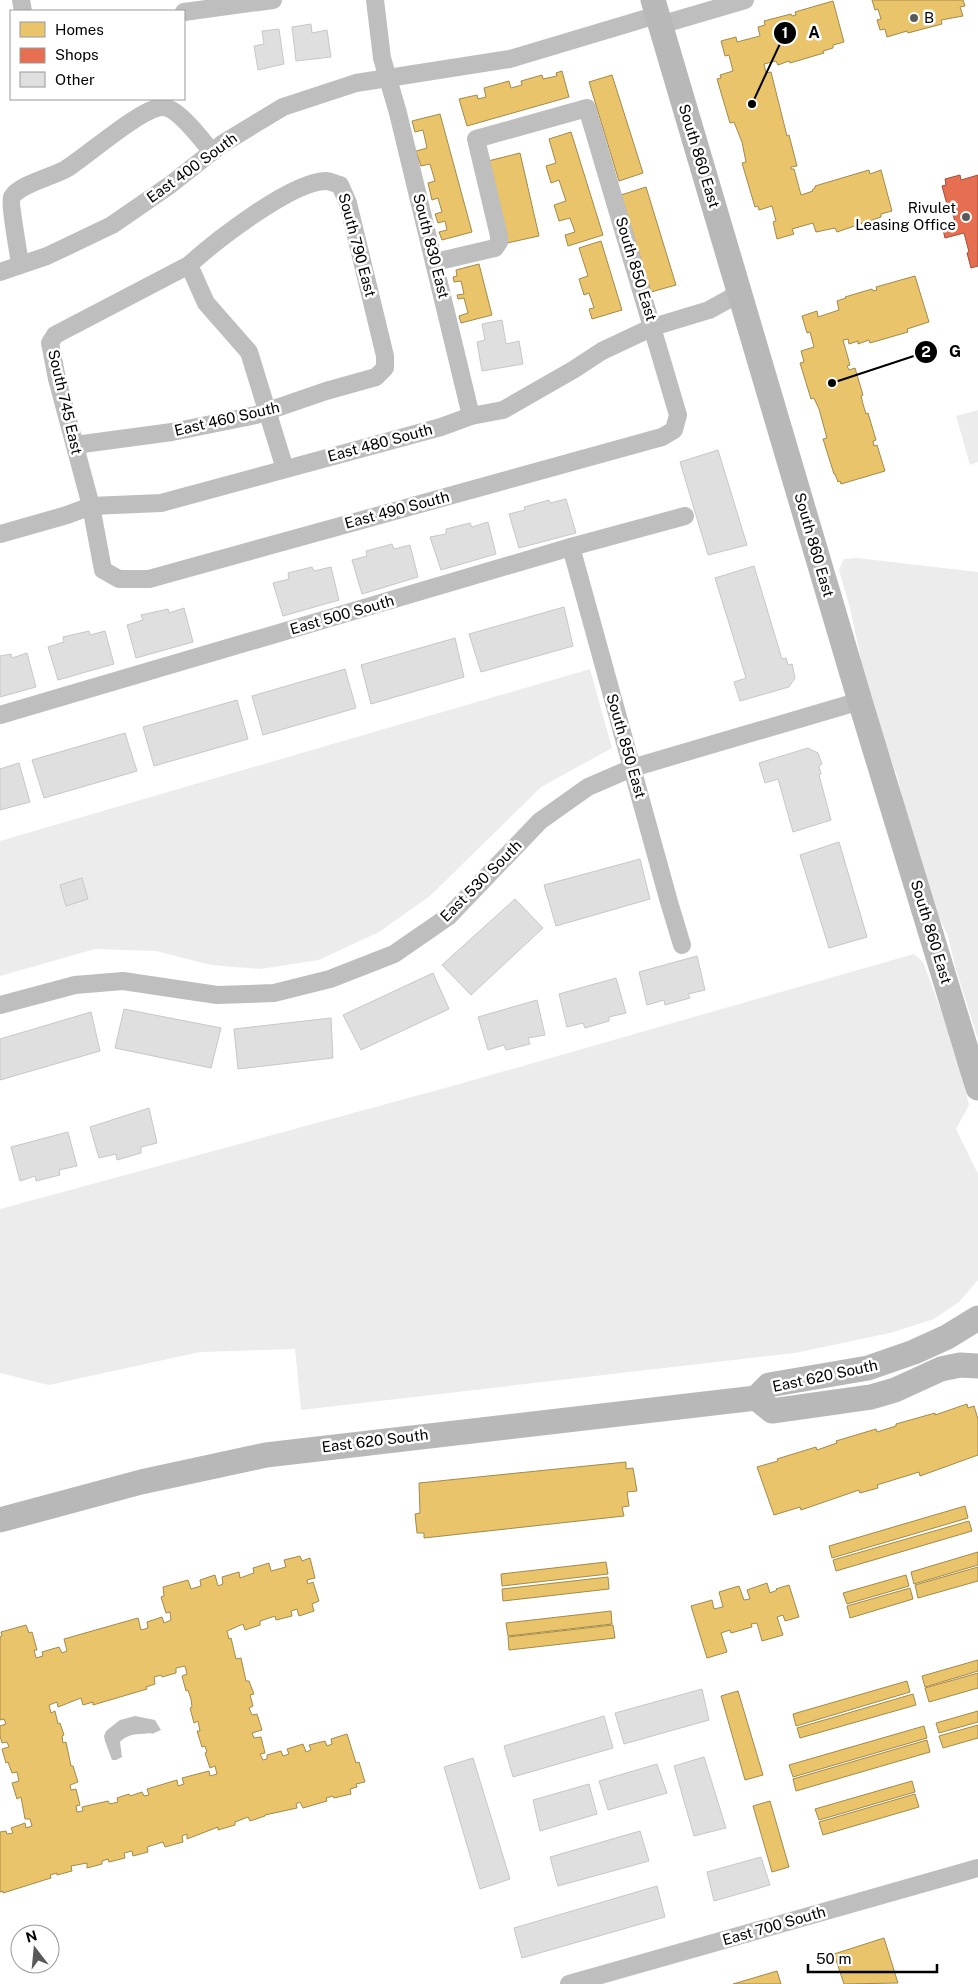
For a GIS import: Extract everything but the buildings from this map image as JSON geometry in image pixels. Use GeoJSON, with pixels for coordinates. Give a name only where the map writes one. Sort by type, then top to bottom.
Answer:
{"type":"FeatureCollection","features":[{"type":"Feature","properties":{"kind":"street"},"geometry":{"type":"LineString","coordinates":[[185,12],[272,0]]}},
{"type":"Feature","properties":{"kind":"street","name":"South 830 East"},"geometry":{"type":"LineString","coordinates":[[375,0],[382,58],[435,262],[472,416]]}},
{"type":"Feature","properties":{"kind":"street","name":"East 400 South"},"geometry":{"type":"LineString","coordinates":[[0,272],[47,256],[112,225],[170,185],[212,152],[283,107],[356,83],[510,59],[657,13],[745,0]]}},
{"type":"Feature","properties":{"kind":"street","name":"South 860 East"},"geometry":{"type":"LineString","coordinates":[[657,13],[860,701],[978,1088]]}},
{"type":"Feature","properties":{"kind":"street"},"geometry":{"type":"LineString","coordinates":[[20,265],[16,232],[11,212],[11,199],[17,191],[65,169],[146,112],[163,107],[176,112],[212,152]]}},
{"type":"Feature","properties":{"kind":"street","name":"South 850 East"},"geometry":{"type":"LineString","coordinates":[[435,262],[495,248],[499,242],[476,139],[587,108],[678,415],[674,430]]}},
{"type":"Feature","properties":{"kind":"street","name":"South 790 East"},"geometry":{"type":"LineString","coordinates":[[189,265],[208,247],[252,216],[299,188],[326,181],[340,185],[348,203],[385,356],[385,368],[376,377]]}},
{"type":"Feature","properties":{"kind":"street"},"geometry":{"type":"LineString","coordinates":[[189,265],[206,303],[250,352],[285,469]]}},
{"type":"Feature","properties":{"kind":"street","name":"South 745 East"},"geometry":{"type":"LineString","coordinates":[[119,580],[103,570],[91,506],[50,343],[55,335],[189,265]]}},
{"type":"Feature","properties":{"kind":"street","name":"East 480 South"},"geometry":{"type":"LineString","coordinates":[[0,534],[91,506],[161,502],[440,428],[472,416],[503,410],[602,351],[653,327],[709,310],[740,293]]}},
{"type":"Feature","properties":{"kind":"street","name":"East 460 South"},"geometry":{"type":"LineString","coordinates":[[75,445],[172,432],[268,412],[326,391],[376,377]]}},
{"type":"Feature","properties":{"kind":"street","name":"East 490 South"},"geometry":{"type":"LineString","coordinates":[[119,580],[150,579],[652,440],[674,430]]}},
{"type":"Feature","properties":{"kind":"street","name":"East 500 South"},"geometry":{"type":"LineString","coordinates":[[0,715],[685,516]]}},
{"type":"Feature","properties":{"kind":"street","name":"South 850 East"},"geometry":{"type":"LineString","coordinates":[[571,548],[682,945]]}},
{"type":"Feature","properties":{"kind":"street","name":"East 530 South"},"geometry":{"type":"LineString","coordinates":[[0,1005],[75,985],[123,981],[217,995],[274,993],[330,979],[394,954],[449,916],[540,821],[588,786],[632,768],[860,701]]}},
{"type":"Feature","properties":{"kind":"street","name":"East 620 South"},"geometry":{"type":"LineString","coordinates":[[0,1520],[141,1482],[266,1455],[756,1398],[770,1385],[868,1368],[914,1352],[947,1337],[978,1318]]}},
{"type":"Feature","properties":{"kind":"street","name":"East 620 South"},"geometry":{"type":"LineString","coordinates":[[756,1398],[772,1411],[871,1397],[895,1390],[941,1369],[960,1365],[978,1366]]}},
{"type":"Feature","properties":{"kind":"street","name":"East 700 South"},"geometry":{"type":"LineString","coordinates":[[569,1984],[978,1868]]}},
{"type":"Feature","properties":{"kind":"shaded area"},"geometry":{"type":"Polygon","coordinates":[[[978,410],[978,462],[970,465],[956,416],[978,410]]]}},
{"type":"Feature","properties":{"kind":"shaded area"},"geometry":{"type":"Polygon","coordinates":[[[857,558],[978,572],[978,1039],[955,966],[948,936],[933,905],[909,826],[898,779],[863,669],[850,608],[839,570],[844,559],[857,558]]]}},
{"type":"Feature","properties":{"kind":"shaded area"},"geometry":{"type":"Polygon","coordinates":[[[590,669],[612,748],[541,787],[430,896],[379,932],[319,960],[260,969],[211,965],[156,951],[95,949],[0,976],[0,841],[590,669]]]}},
{"type":"Feature","properties":{"kind":"shaded area"},"geometry":{"type":"Polygon","coordinates":[[[914,954],[923,962],[954,1046],[969,1105],[956,1129],[978,1174],[978,1280],[959,1302],[934,1319],[890,1333],[795,1353],[301,1410],[295,1349],[200,1352],[49,1385],[0,1373],[0,1209],[456,1085],[914,954]]]}},
{"type":"Feature","properties":{"kind":"shaded area"},"geometry":{"type":"Polygon","coordinates":[[[135,1716],[155,1720],[161,1730],[152,1734],[135,1734],[127,1737],[120,1742],[122,1757],[112,1760],[105,1741],[106,1731],[120,1720],[135,1716]]]}},
{"type":"Feature","properties":{"kind":"place","name":"B"},"geometry":{"type":"Point","coordinates":[914,18]}},
{"type":"Feature","properties":{"kind":"place","name":"A"},"geometry":{"type":"Point","coordinates":[752,104]}},
{"type":"Feature","properties":{"kind":"place","name":"Rivulet Leasing Office"},"geometry":{"type":"Point","coordinates":[966,217]}},
{"type":"Feature","properties":{"kind":"place","name":"G"},"geometry":{"type":"Point","coordinates":[832,383]}}]}
